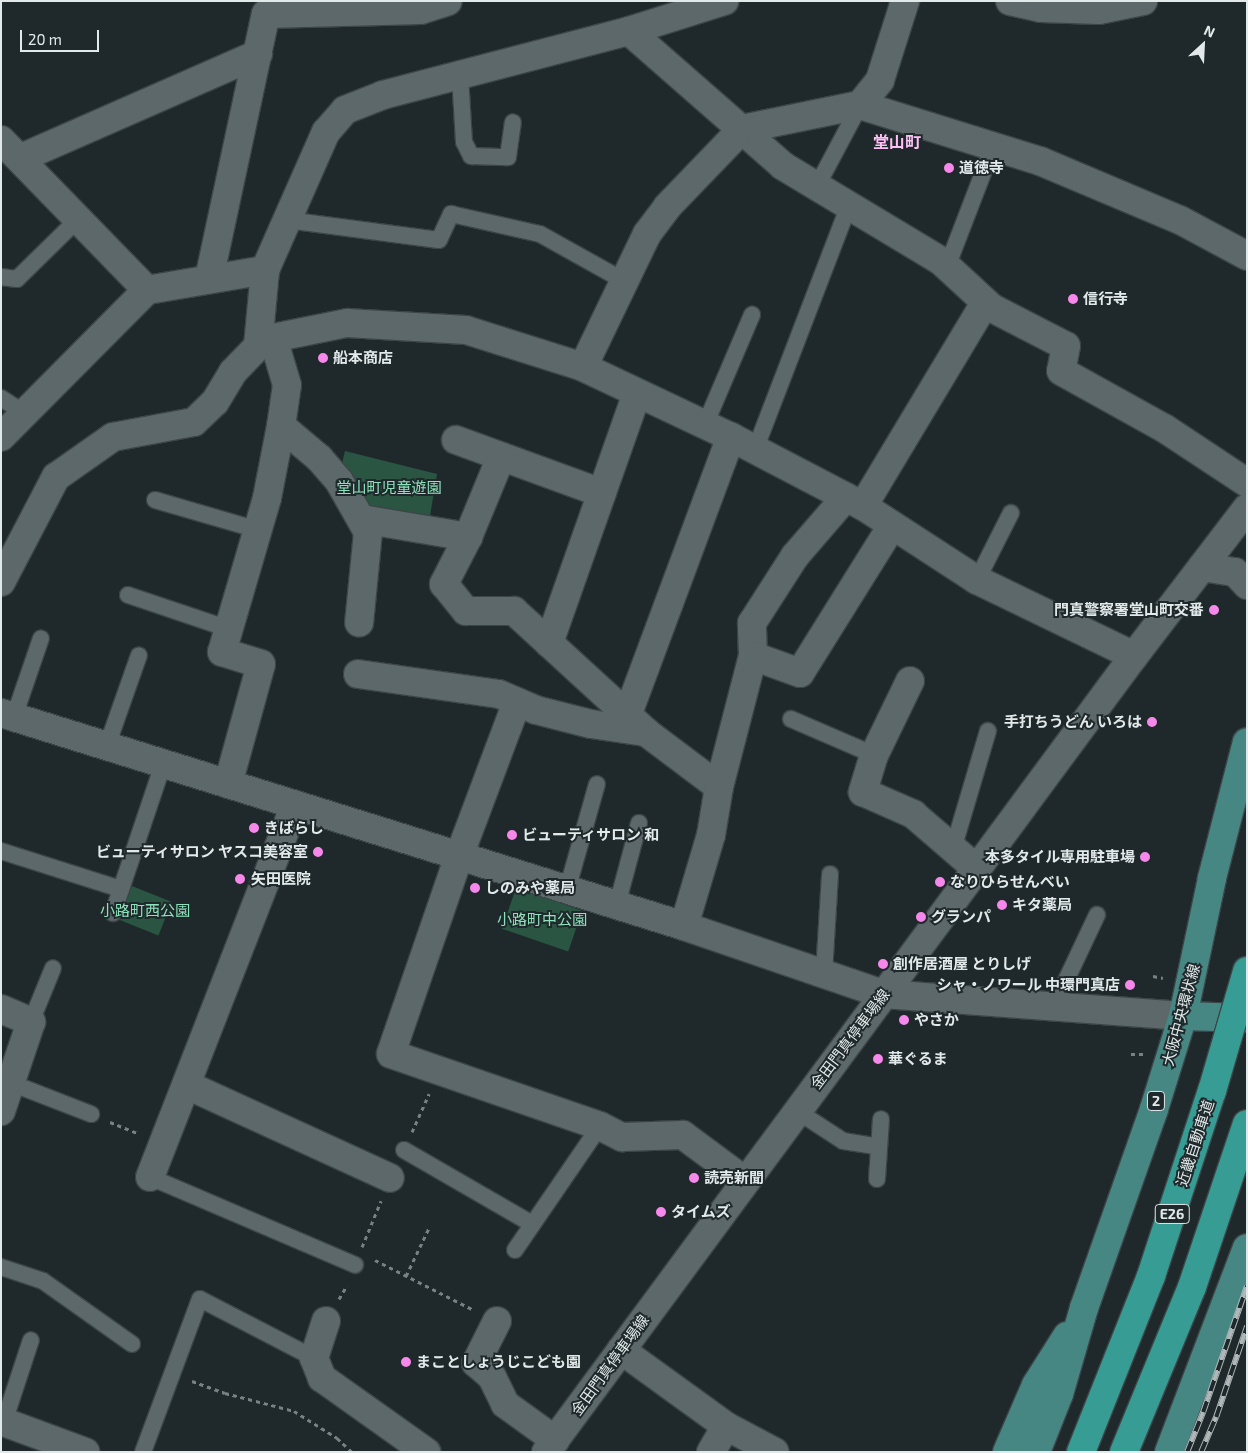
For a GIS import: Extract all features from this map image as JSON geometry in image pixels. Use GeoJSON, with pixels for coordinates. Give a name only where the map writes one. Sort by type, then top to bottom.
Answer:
{"type":"FeatureCollection","features":[{"type":"Feature","properties":{"kind":"highway","name":"近畿自動車道"},"geometry":{"type":"LineString","coordinates":[[1081,1452],[1152,1276],[1212,1091],[1247,971]]}},
{"type":"Feature","properties":{"kind":"highway","name":"E26"},"geometry":{"type":"LineString","coordinates":[[1124,1452],[1192,1287],[1247,1124]]}},
{"type":"Feature","properties":{"kind":"main road","name":"大阪中央環状線"},"geometry":{"type":"LineString","coordinates":[[1036,1452],[1059,1394],[1084,1308],[1154,1109],[1183,1016],[1212,878],[1247,742]]}},
{"type":"Feature","properties":{"kind":"main road"},"geometry":{"type":"LineString","coordinates":[[1183,1016],[1247,1018]]}},
{"type":"Feature","properties":{"kind":"main road"},"geometry":{"type":"LineString","coordinates":[[1169,1452],[1247,1248]]}},
{"type":"Feature","properties":{"kind":"main road"},"geometry":{"type":"LineString","coordinates":[[1007,1452],[1036,1385],[1084,1308]]}},
{"type":"Feature","properties":{"kind":"street"},"geometry":{"type":"LineString","coordinates":[[209,279],[266,14],[422,10],[448,1]]}},
{"type":"Feature","properties":{"kind":"street"},"geometry":{"type":"LineString","coordinates":[[228,784],[261,664],[222,652],[268,498],[287,385],[265,342],[265,270],[326,132],[345,110],[383,95],[628,31],[724,1]]}},
{"type":"Feature","properties":{"kind":"street"},"geometry":{"type":"LineString","coordinates":[[860,105],[880,80],[905,1]]}},
{"type":"Feature","properties":{"kind":"street"},"geometry":{"type":"LineString","coordinates":[[1010,1],[1040,8],[1065,5],[1099,10],[1143,1]]}},
{"type":"Feature","properties":{"kind":"street"},"geometry":{"type":"LineString","coordinates":[[628,31],[783,166],[941,261],[985,303],[1066,346],[1061,371],[1164,428],[1247,483]]}},
{"type":"Feature","properties":{"kind":"street"},"geometry":{"type":"LineString","coordinates":[[147,290],[11,149],[258,54]]}},
{"type":"Feature","properties":{"kind":"street"},"geometry":{"type":"LineString","coordinates":[[583,367],[647,234],[667,208],[742,129],[860,105],[1040,161],[1180,220],[1247,256]]}},
{"type":"Feature","properties":{"kind":"street"},"geometry":{"type":"LineString","coordinates":[[1,437],[147,290],[265,270]]}},
{"type":"Feature","properties":{"kind":"street"},"geometry":{"type":"LineString","coordinates":[[684,926],[711,834],[720,787],[753,656],[752,623],[795,556],[854,502],[985,303]]}},
{"type":"Feature","properties":{"kind":"street"},"geometry":{"type":"LineString","coordinates":[[1,582],[56,477],[114,437],[194,422],[215,402],[233,372],[265,342],[347,323],[466,330],[583,367],[731,437],[854,502],[977,580],[1134,656]]}},
{"type":"Feature","properties":{"kind":"street"},"geometry":{"type":"LineString","coordinates":[[549,643],[637,393]]}},
{"type":"Feature","properties":{"kind":"street"},"geometry":{"type":"LineString","coordinates":[[280,426],[319,458],[339,481],[368,532],[359,623]]}},
{"type":"Feature","properties":{"kind":"street"},"geometry":{"type":"LineString","coordinates":[[636,724],[731,437]]}},
{"type":"Feature","properties":{"kind":"street"},"geometry":{"type":"LineString","coordinates":[[456,440],[602,494]]}},
{"type":"Feature","properties":{"kind":"street"},"geometry":{"type":"LineString","coordinates":[[501,457],[468,537],[444,584],[466,611],[514,611],[636,724],[720,787]]}},
{"type":"Feature","properties":{"kind":"street","name":"金田門真停車場線"},"geometry":{"type":"LineString","coordinates":[[550,1446],[1134,656],[1247,508]]}},
{"type":"Feature","properties":{"kind":"street"},"geometry":{"type":"LineString","coordinates":[[362,519],[468,537]]}},
{"type":"Feature","properties":{"kind":"street"},"geometry":{"type":"LineString","coordinates":[[753,656],[800,673],[892,526]]}},
{"type":"Feature","properties":{"kind":"street"},"geometry":{"type":"LineString","coordinates":[[1202,567],[1235,572],[1247,586]]}},
{"type":"Feature","properties":{"kind":"street"},"geometry":{"type":"LineString","coordinates":[[358,674],[499,694],[536,710],[590,724],[636,724]]}},
{"type":"Feature","properties":{"kind":"street"},"geometry":{"type":"LineString","coordinates":[[910,681],[874,755],[863,792],[913,814],[978,869]]}},
{"type":"Feature","properties":{"kind":"street"},"geometry":{"type":"LineString","coordinates":[[517,702],[459,856],[391,1054],[600,1126],[622,1136],[683,1135],[745,1181]]}},
{"type":"Feature","properties":{"kind":"street"},"geometry":{"type":"LineString","coordinates":[[8,715],[684,926],[883,994],[1053,1008],[1183,1016]]}},
{"type":"Feature","properties":{"kind":"street"},"geometry":{"type":"LineString","coordinates":[[150,1177],[295,806]]}},
{"type":"Feature","properties":{"kind":"street"},"geometry":{"type":"LineString","coordinates":[[1,1009],[31,1022],[1,1111]]}},
{"type":"Feature","properties":{"kind":"street"},"geometry":{"type":"LineString","coordinates":[[186,1085],[390,1178]]}},
{"type":"Feature","properties":{"kind":"street"},"geometry":{"type":"LineString","coordinates":[[326,1321],[314,1358],[325,1381],[426,1452]]}},
{"type":"Feature","properties":{"kind":"street"},"geometry":{"type":"LineString","coordinates":[[497,1321],[476,1363],[492,1377],[505,1404],[550,1446]]}},
{"type":"Feature","properties":{"kind":"street"},"geometry":{"type":"LineString","coordinates":[[621,1350],[726,1426],[775,1452]]}},
{"type":"Feature","properties":{"kind":"street"},"geometry":{"type":"LineString","coordinates":[[3,1422],[33,1443],[85,1452]]}},
{"type":"Feature","properties":{"kind":"street"},"geometry":{"type":"LineString","coordinates":[[711,1452],[726,1426]]}},
{"type":"Feature","properties":{"kind":"lane"},"geometry":{"type":"LineString","coordinates":[[460,75],[464,142],[471,156],[508,156],[513,122]]}},
{"type":"Feature","properties":{"kind":"lane"},"geometry":{"type":"LineString","coordinates":[[817,186],[860,105]]}},
{"type":"Feature","properties":{"kind":"lane"},"geometry":{"type":"LineString","coordinates":[[947,267],[993,147]]}},
{"type":"Feature","properties":{"kind":"lane"},"geometry":{"type":"LineString","coordinates":[[755,450],[849,205]]}},
{"type":"Feature","properties":{"kind":"lane"},"geometry":{"type":"LineString","coordinates":[[287,220],[439,240],[451,214],[540,234],[624,281]]}},
{"type":"Feature","properties":{"kind":"lane"},"geometry":{"type":"LineString","coordinates":[[1,277],[17,279],[78,218]]}},
{"type":"Feature","properties":{"kind":"lane"},"geometry":{"type":"LineString","coordinates":[[705,425],[752,315]]}},
{"type":"Feature","properties":{"kind":"lane"},"geometry":{"type":"LineString","coordinates":[[1,398],[24,413]]}},
{"type":"Feature","properties":{"kind":"lane"},"geometry":{"type":"LineString","coordinates":[[155,500],[258,530]]}},
{"type":"Feature","properties":{"kind":"lane"},"geometry":{"type":"LineString","coordinates":[[977,580],[1011,513]]}},
{"type":"Feature","properties":{"kind":"lane"},"geometry":{"type":"LineString","coordinates":[[128,595],[229,628]]}},
{"type":"Feature","properties":{"kind":"lane"},"geometry":{"type":"LineString","coordinates":[[8,715],[41,638]]}},
{"type":"Feature","properties":{"kind":"lane"},"geometry":{"type":"LineString","coordinates":[[107,746],[139,655]]}},
{"type":"Feature","properties":{"kind":"lane"},"geometry":{"type":"LineString","coordinates":[[791,718],[874,755]]}},
{"type":"Feature","properties":{"kind":"lane"},"geometry":{"type":"LineString","coordinates":[[953,849],[988,731]]}},
{"type":"Feature","properties":{"kind":"lane"},"geometry":{"type":"LineString","coordinates":[[113,913],[163,764]]}},
{"type":"Feature","properties":{"kind":"lane"},"geometry":{"type":"LineString","coordinates":[[567,890],[596,784]]}},
{"type":"Feature","properties":{"kind":"lane"},"geometry":{"type":"LineString","coordinates":[[617,905],[639,823]]}},
{"type":"Feature","properties":{"kind":"lane"},"geometry":{"type":"LineString","coordinates":[[1,851],[121,889]]}},
{"type":"Feature","properties":{"kind":"lane"},"geometry":{"type":"LineString","coordinates":[[824,973],[830,874]]}},
{"type":"Feature","properties":{"kind":"lane"},"geometry":{"type":"LineString","coordinates":[[1053,1008],[1097,915]]}},
{"type":"Feature","properties":{"kind":"lane"},"geometry":{"type":"LineString","coordinates":[[31,1022],[52,968]]}},
{"type":"Feature","properties":{"kind":"lane"},"geometry":{"type":"LineString","coordinates":[[11,1083],[91,1114]]}},
{"type":"Feature","properties":{"kind":"lane"},"geometry":{"type":"LineString","coordinates":[[796,1111],[843,1141],[879,1148]]}},
{"type":"Feature","properties":{"kind":"lane"},"geometry":{"type":"LineString","coordinates":[[877,1179],[881,1119]]}},
{"type":"Feature","properties":{"kind":"lane"},"geometry":{"type":"LineString","coordinates":[[515,1250],[600,1126]]}},
{"type":"Feature","properties":{"kind":"lane"},"geometry":{"type":"LineString","coordinates":[[404,1150],[532,1224]]}},
{"type":"Feature","properties":{"kind":"lane"},"geometry":{"type":"LineString","coordinates":[[150,1177],[361,1261]]}},
{"type":"Feature","properties":{"kind":"lane"},"geometry":{"type":"LineString","coordinates":[[1,1267],[43,1281],[132,1344]]}},
{"type":"Feature","properties":{"kind":"lane"},"geometry":{"type":"LineString","coordinates":[[143,1452],[200,1299],[314,1358]]}},
{"type":"Feature","properties":{"kind":"lane"},"geometry":{"type":"LineString","coordinates":[[3,1422],[31,1340]]}},
{"type":"Feature","properties":{"kind":"path"},"geometry":{"type":"LineString","coordinates":[[404,1150],[440,1072]]}},
{"type":"Feature","properties":{"kind":"path"},"geometry":{"type":"LineString","coordinates":[[91,1114],[163,1144]]}},
{"type":"Feature","properties":{"kind":"path"},"geometry":{"type":"LineString","coordinates":[[406,1276],[430,1228]]}},
{"type":"Feature","properties":{"kind":"path"},"geometry":{"type":"LineString","coordinates":[[361,1261],[406,1276],[497,1321]]}},
{"type":"Feature","properties":{"kind":"path"},"geometry":{"type":"LineString","coordinates":[[171,1373],[225,1393],[294,1412],[337,1438],[352,1452]]}},
{"type":"Feature","properties":{"kind":"green space","name":"堂山町児童遊園"},"geometry":{"type":"Polygon","coordinates":[[[345,451],[437,474],[429,522],[374,511],[341,468],[345,451]]]}},
{"type":"Feature","properties":{"kind":"green space","name":"小路町西公園"},"geometry":{"type":"Polygon","coordinates":[[[132,886],[172,902],[158,935],[119,919],[132,886]]]}},
{"type":"Feature","properties":{"kind":"green space","name":"小路町中公園"},"geometry":{"type":"Polygon","coordinates":[[[516,888],[582,911],[568,951],[502,929],[516,888]]]}},
{"type":"Feature","properties":{"kind":"railway"},"geometry":{"type":"LineString","coordinates":[[1187,1452],[1247,1286]]}},
{"type":"Feature","properties":{"kind":"railway"},"geometry":{"type":"LineString","coordinates":[[1201,1452],[1216,1417],[1247,1326]]}},
{"type":"Feature","properties":{"kind":"place","name":"道徳寺"},"geometry":{"type":"Point","coordinates":[949,168]}},
{"type":"Feature","properties":{"kind":"place","name":"信行寺"},"geometry":{"type":"Point","coordinates":[1073,299]}},
{"type":"Feature","properties":{"kind":"place","name":"船本商店"},"geometry":{"type":"Point","coordinates":[323,358]}},
{"type":"Feature","properties":{"kind":"place","name":"門真警察署堂山町交番"},"geometry":{"type":"Point","coordinates":[1214,610]}},
{"type":"Feature","properties":{"kind":"place","name":"手打ちうどん いろは"},"geometry":{"type":"Point","coordinates":[1152,722]}},
{"type":"Feature","properties":{"kind":"place","name":"きばらし"},"geometry":{"type":"Point","coordinates":[254,828]}},
{"type":"Feature","properties":{"kind":"place","name":"ビューティサロン 和"},"geometry":{"type":"Point","coordinates":[512,835]}},
{"type":"Feature","properties":{"kind":"place","name":"ビューティサロン ヤスコ美容室"},"geometry":{"type":"Point","coordinates":[318,852]}},
{"type":"Feature","properties":{"kind":"place","name":"本多タイル専用駐車場"},"geometry":{"type":"Point","coordinates":[1145,857]}},
{"type":"Feature","properties":{"kind":"place","name":"矢田医院"},"geometry":{"type":"Point","coordinates":[240,879]}},
{"type":"Feature","properties":{"kind":"place","name":"なりひらせんべい"},"geometry":{"type":"Point","coordinates":[940,882]}},
{"type":"Feature","properties":{"kind":"place","name":"しのみや薬局"},"geometry":{"type":"Point","coordinates":[475,888]}},
{"type":"Feature","properties":{"kind":"place","name":"キタ薬局"},"geometry":{"type":"Point","coordinates":[1002,905]}},
{"type":"Feature","properties":{"kind":"place","name":"グランパ"},"geometry":{"type":"Point","coordinates":[921,917]}},
{"type":"Feature","properties":{"kind":"place","name":"創作居酒屋 とりしげ"},"geometry":{"type":"Point","coordinates":[883,964]}},
{"type":"Feature","properties":{"kind":"place","name":"シャ・ノワール 中環門真店"},"geometry":{"type":"Point","coordinates":[1130,985]}},
{"type":"Feature","properties":{"kind":"place","name":"やさか"},"geometry":{"type":"Point","coordinates":[904,1020]}},
{"type":"Feature","properties":{"kind":"place","name":"華ぐるま"},"geometry":{"type":"Point","coordinates":[878,1059]}},
{"type":"Feature","properties":{"kind":"place","name":"読売新聞"},"geometry":{"type":"Point","coordinates":[694,1178]}},
{"type":"Feature","properties":{"kind":"place","name":"タイムズ"},"geometry":{"type":"Point","coordinates":[661,1212]}},
{"type":"Feature","properties":{"kind":"place","name":"まことしょうじこども園"},"geometry":{"type":"Point","coordinates":[406,1362]}},
{"type":"Feature","properties":{"kind":"district","name":"堂山町"},"geometry":{"type":"Point","coordinates":[897,142]}}]}
